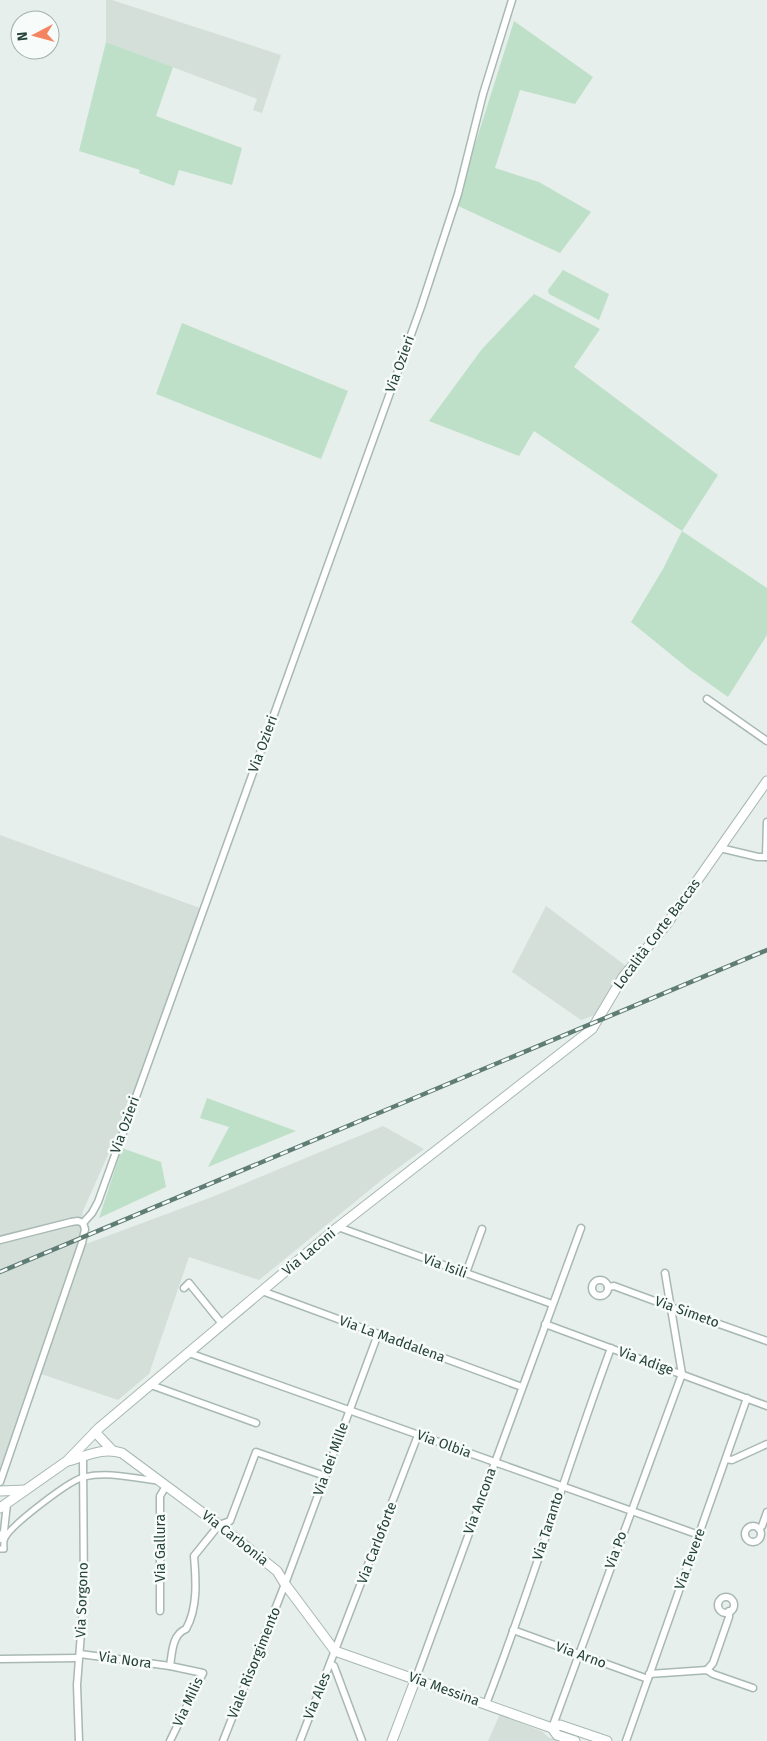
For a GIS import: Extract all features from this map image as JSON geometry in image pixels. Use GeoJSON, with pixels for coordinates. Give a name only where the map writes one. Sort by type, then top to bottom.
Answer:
{"type":"FeatureCollection","features":[{"type":"Feature","properties":{"kind":"street","name":"Via Ozieri"},"geometry":{"type":"LineString","coordinates":[[83,1223],[92,1213],[98,1202],[421,307],[458,194],[483,94],[512,0]]}},
{"type":"Feature","properties":{"kind":"street"},"geometry":{"type":"LineString","coordinates":[[707,699],[767,742]]}},
{"type":"Feature","properties":{"kind":"street","name":"Località Corte Baccas"},"geometry":{"type":"LineString","coordinates":[[598,1021],[623,977],[666,925],[767,781]]}},
{"type":"Feature","properties":{"kind":"street"},"geometry":{"type":"LineString","coordinates":[[720,848],[767,857],[767,822]]}},
{"type":"Feature","properties":{"kind":"street","name":"Via Laconi"},"geometry":{"type":"LineString","coordinates":[[4,1504],[67,1462],[95,1432],[338,1227],[573,1045],[592,1029],[598,1021]]}},
{"type":"Feature","properties":{"kind":"street"},"geometry":{"type":"LineString","coordinates":[[0,1240],[72,1222],[83,1223],[85,1228],[82,1243],[1,1488]]}},
{"type":"Feature","properties":{"kind":"street","name":"Via Isili"},"geometry":{"type":"LineString","coordinates":[[338,1227],[552,1304]]}},
{"type":"Feature","properties":{"kind":"street","name":"Via Ancona"},"geometry":{"type":"LineString","coordinates":[[416,1678],[581,1228]]}},
{"type":"Feature","properties":{"kind":"street"},"geometry":{"type":"LineString","coordinates":[[466,1273],[482,1229]]}},
{"type":"Feature","properties":{"kind":"street"},"geometry":{"type":"LineString","coordinates":[[665,1273],[682,1374]]}},
{"type":"Feature","properties":{"kind":"street"},"geometry":{"type":"LineString","coordinates":[[184,1288],[189,1283],[223,1325]]}},
{"type":"Feature","properties":{"kind":"street","name":"Via Simeto"},"geometry":{"type":"LineString","coordinates":[[608,1287],[614,1286],[767,1341]]}},
{"type":"Feature","properties":{"kind":"street","name":"Via La Maddalena"},"geometry":{"type":"LineString","coordinates":[[262,1292],[522,1387]]}},
{"type":"Feature","properties":{"kind":"street","name":"Via Adige"},"geometry":{"type":"LineString","coordinates":[[545,1324],[747,1398]]}},
{"type":"Feature","properties":{"kind":"street","name":"Via dei Mille"},"geometry":{"type":"LineString","coordinates":[[285,1584],[378,1334]]}},
{"type":"Feature","properties":{"kind":"street","name":"Via Taranto"},"geometry":{"type":"LineString","coordinates":[[486,1704],[514,1630],[611,1348]]}},
{"type":"Feature","properties":{"kind":"street","name":"Via Olbia"},"geometry":{"type":"LineString","coordinates":[[189,1353],[699,1535]]}},
{"type":"Feature","properties":{"kind":"street","name":"Via Po"},"geometry":{"type":"LineString","coordinates":[[552,1728],[682,1374]]}},
{"type":"Feature","properties":{"kind":"street"},"geometry":{"type":"LineString","coordinates":[[151,1385],[256,1423]]}},
{"type":"Feature","properties":{"kind":"street"},"geometry":{"type":"LineString","coordinates":[[747,1398],[767,1406]]}},
{"type":"Feature","properties":{"kind":"street","name":"Via Tevere"},"geometry":{"type":"LineString","coordinates":[[626,1741],[747,1398]]}},
{"type":"Feature","properties":{"kind":"street","name":"Via Carbonia"},"geometry":{"type":"LineString","coordinates":[[95,1432],[112,1450],[122,1453],[220,1525],[277,1571],[335,1651]]}},
{"type":"Feature","properties":{"kind":"street","name":"Via Carloforte"},"geometry":{"type":"LineString","coordinates":[[335,1651],[418,1435]]}},
{"type":"Feature","properties":{"kind":"street"},"geometry":{"type":"LineString","coordinates":[[726,1459],[732,1460],[767,1444]]}},
{"type":"Feature","properties":{"kind":"street"},"geometry":{"type":"LineString","coordinates":[[67,1462],[83,1458],[92,1452],[112,1450]]}},
{"type":"Feature","properties":{"kind":"street"},"geometry":{"type":"LineString","coordinates":[[170,1666],[175,1640],[181,1631],[186,1630],[190,1624],[196,1590],[194,1556],[220,1525],[230,1521],[256,1452],[325,1476]]}},
{"type":"Feature","properties":{"kind":"street","name":"Via Sorgono"},"geometry":{"type":"LineString","coordinates":[[79,1741],[77,1685],[84,1594],[83,1458]]}},
{"type":"Feature","properties":{"kind":"street"},"geometry":{"type":"LineString","coordinates":[[0,1549],[4,1549],[4,1538],[18,1522],[70,1484],[83,1477],[109,1475],[163,1484]]}},
{"type":"Feature","properties":{"kind":"street","name":"Via Gallura"},"geometry":{"type":"LineString","coordinates":[[160,1611],[160,1496],[163,1484]]}},
{"type":"Feature","properties":{"kind":"street"},"geometry":{"type":"LineString","coordinates":[[1,1488],[25,1490]]}},
{"type":"Feature","properties":{"kind":"street"},"geometry":{"type":"LineString","coordinates":[[0,1539],[4,1531],[4,1504],[9,1494],[1,1488]]}},
{"type":"Feature","properties":{"kind":"street"},"geometry":{"type":"LineString","coordinates":[[759,1529],[767,1512]]}},
{"type":"Feature","properties":{"kind":"street","name":"Viale Risorgimento"},"geometry":{"type":"LineString","coordinates":[[222,1741],[285,1584]]}},
{"type":"Feature","properties":{"kind":"street"},"geometry":{"type":"LineString","coordinates":[[707,1670],[713,1663],[730,1617],[729,1611]]}},
{"type":"Feature","properties":{"kind":"street","name":"Via Arno"},"geometry":{"type":"LineString","coordinates":[[514,1630],[648,1677]]}},
{"type":"Feature","properties":{"kind":"street","name":"Via Ales"},"geometry":{"type":"LineString","coordinates":[[300,1741],[335,1651]]}},
{"type":"Feature","properties":{"kind":"street","name":"Via Messina"},"geometry":{"type":"LineString","coordinates":[[335,1651],[416,1678],[552,1728],[557,1734],[575,1741]]}},
{"type":"Feature","properties":{"kind":"street","name":"Via Nora"},"geometry":{"type":"LineString","coordinates":[[0,1659],[79,1656],[170,1666]]}},
{"type":"Feature","properties":{"kind":"street"},"geometry":{"type":"LineString","coordinates":[[330,1664],[334,1666],[362,1741]]}},
{"type":"Feature","properties":{"kind":"street","name":"Via Milis"},"geometry":{"type":"LineString","coordinates":[[170,1666],[203,1673],[170,1741]]}},
{"type":"Feature","properties":{"kind":"street"},"geometry":{"type":"LineString","coordinates":[[648,1677],[707,1670],[713,1674],[753,1688]]}},
{"type":"Feature","properties":{"kind":"street"},"geometry":{"type":"LineString","coordinates":[[392,1741],[416,1678]]}},
{"type":"Feature","properties":{"kind":"street","name":"Via Messina"},"geometry":{"type":"LineString","coordinates":[[552,1728],[560,1725],[608,1741]]}},
{"type":"Feature","properties":{"kind":"shaded area"},"geometry":{"type":"Polygon","coordinates":[[[106,0],[112,0],[281,55],[262,113],[253,110],[257,99],[106,42],[106,0]]]}},
{"type":"Feature","properties":{"kind":"shaded area"},"geometry":{"type":"Polygon","coordinates":[[[0,835],[200,908],[158,1042],[83,1211],[78,1247],[212,1197],[383,1126],[424,1149],[383,1179],[259,1280],[189,1257],[149,1374],[118,1400],[38,1373],[0,1482],[0,835]]]}},
{"type":"Feature","properties":{"kind":"shaded area"},"geometry":{"type":"Polygon","coordinates":[[[546,906],[626,966],[595,1015],[581,1020],[512,972],[546,906]]]}},
{"type":"Feature","properties":{"kind":"shaded area"},"geometry":{"type":"Polygon","coordinates":[[[500,1714],[543,1732],[548,1737],[559,1741],[488,1741],[500,1714]]]}},
{"type":"Feature","properties":{"kind":"green space"},"geometry":{"type":"Polygon","coordinates":[[[514,21],[593,77],[575,104],[520,90],[495,168],[539,182],[591,212],[560,253],[456,205],[514,21]]]}},
{"type":"Feature","properties":{"kind":"green space"},"geometry":{"type":"Polygon","coordinates":[[[106,42],[173,67],[156,116],[242,148],[232,185],[179,170],[174,186],[139,173],[140,170],[79,151],[106,42]]]}},
{"type":"Feature","properties":{"kind":"green space"},"geometry":{"type":"Polygon","coordinates":[[[563,270],[609,294],[599,320],[549,294],[548,290],[563,270]]]}},
{"type":"Feature","properties":{"kind":"green space"},"geometry":{"type":"Polygon","coordinates":[[[534,294],[600,329],[574,367],[718,475],[682,531],[534,431],[519,456],[429,421],[482,349],[534,294]]]}},
{"type":"Feature","properties":{"kind":"green space"},"geometry":{"type":"Polygon","coordinates":[[[182,323],[348,391],[321,459],[156,394],[182,323]]]}},
{"type":"Feature","properties":{"kind":"green space"},"geometry":{"type":"Polygon","coordinates":[[[682,531],[767,588],[767,635],[728,697],[690,670],[631,622],[663,569],[682,531]]]}},
{"type":"Feature","properties":{"kind":"green space"},"geometry":{"type":"Polygon","coordinates":[[[207,1098],[296,1131],[208,1167],[229,1127],[200,1118],[207,1098]]]}},
{"type":"Feature","properties":{"kind":"green space"},"geometry":{"type":"Polygon","coordinates":[[[122,1148],[161,1162],[166,1187],[99,1218],[122,1148]]]}},
{"type":"Feature","properties":{"kind":"railway"},"geometry":{"type":"LineString","coordinates":[[0,1272],[767,950]]}}]}
